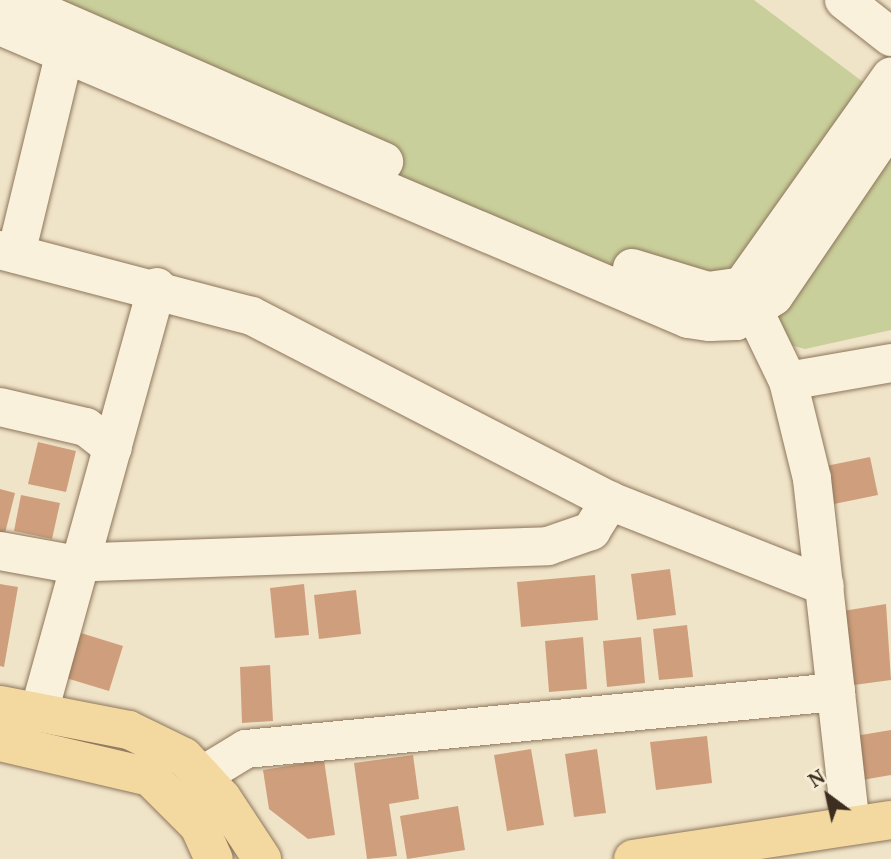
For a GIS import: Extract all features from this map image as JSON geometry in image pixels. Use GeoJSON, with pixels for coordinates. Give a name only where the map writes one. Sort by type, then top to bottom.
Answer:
{"type":"FeatureCollection","features":[{"type":"Feature","properties":{"kind":"main road"},"geometry":{"type":"LineString","coordinates":[[0,705],[129,730],[184,757],[203,775],[262,859]]}},
{"type":"Feature","properties":{"kind":"main road"},"geometry":{"type":"LineString","coordinates":[[0,742],[150,778],[199,826],[214,859]]}},
{"type":"Feature","properties":{"kind":"main road"},"geometry":{"type":"LineString","coordinates":[[633,859],[891,820]]}},
{"type":"Feature","properties":{"kind":"street"},"geometry":{"type":"LineString","coordinates":[[14,0],[673,285],[749,299],[774,296],[891,124]]}},
{"type":"Feature","properties":{"kind":"street"},"geometry":{"type":"LineString","coordinates":[[0,26],[65,51],[688,319],[736,321],[889,79],[889,33],[844,0]]}},
{"type":"Feature","properties":{"kind":"street"},"geometry":{"type":"LineString","coordinates":[[65,51],[8,252],[157,287],[252,316],[610,501],[825,586]]}},
{"type":"Feature","properties":{"kind":"street"},"geometry":{"type":"LineString","coordinates":[[39,712],[157,287]]}},
{"type":"Feature","properties":{"kind":"street"},"geometry":{"type":"LineString","coordinates":[[749,299],[788,381],[813,479],[851,825]]}},
{"type":"Feature","properties":{"kind":"street"},"geometry":{"type":"LineString","coordinates":[[788,381],[891,363]]}},
{"type":"Feature","properties":{"kind":"street"},"geometry":{"type":"LineString","coordinates":[[0,407],[86,427],[113,448]]}},
{"type":"Feature","properties":{"kind":"street"},"geometry":{"type":"LineString","coordinates":[[0,551],[81,562],[548,546],[591,531],[610,501]]}},
{"type":"Feature","properties":{"kind":"street"},"geometry":{"type":"LineString","coordinates":[[203,775],[246,749],[836,692]]}},
{"type":"Feature","properties":{"kind":"green space"},"geometry":{"type":"Polygon","coordinates":[[[4,0],[754,0],[891,103],[891,330],[805,349],[742,332],[4,0]]]}},
{"type":"Feature","properties":{"kind":"building"},"geometry":{"type":"Polygon","coordinates":[[[38,442],[76,451],[66,492],[28,484],[38,442]]]}},
{"type":"Feature","properties":{"kind":"building"},"geometry":{"type":"Polygon","coordinates":[[[870,457],[878,495],[834,504],[826,466],[870,457]]]}},
{"type":"Feature","properties":{"kind":"building"},"geometry":{"type":"Polygon","coordinates":[[[0,489],[15,493],[4,537],[0,535],[0,489]]]}},
{"type":"Feature","properties":{"kind":"building"},"geometry":{"type":"Polygon","coordinates":[[[21,495],[60,503],[52,539],[14,531],[21,495]]]}},
{"type":"Feature","properties":{"kind":"building"},"geometry":{"type":"Polygon","coordinates":[[[670,569],[676,615],[637,620],[631,574],[670,569]]]}},
{"type":"Feature","properties":{"kind":"building"},"geometry":{"type":"Polygon","coordinates":[[[595,575],[598,620],[521,627],[517,582],[595,575]]]}},
{"type":"Feature","properties":{"kind":"building"},"geometry":{"type":"Polygon","coordinates":[[[0,584],[18,587],[4,667],[0,666],[0,584]]]}},
{"type":"Feature","properties":{"kind":"building"},"geometry":{"type":"Polygon","coordinates":[[[304,584],[309,635],[275,638],[270,588],[304,584]]]}},
{"type":"Feature","properties":{"kind":"building"},"geometry":{"type":"Polygon","coordinates":[[[356,590],[361,634],[319,639],[314,595],[356,590]]]}},
{"type":"Feature","properties":{"kind":"building"},"geometry":{"type":"Polygon","coordinates":[[[886,604],[891,680],[854,685],[843,611],[886,604]]]}},
{"type":"Feature","properties":{"kind":"building"},"geometry":{"type":"Polygon","coordinates":[[[687,625],[693,677],[659,680],[653,629],[687,625]]]}},
{"type":"Feature","properties":{"kind":"building"},"geometry":{"type":"Polygon","coordinates":[[[81,633],[123,646],[109,691],[66,678],[81,633]]]}},
{"type":"Feature","properties":{"kind":"building"},"geometry":{"type":"Polygon","coordinates":[[[583,637],[587,689],[549,692],[545,641],[583,637]]]}},
{"type":"Feature","properties":{"kind":"building"},"geometry":{"type":"Polygon","coordinates":[[[641,637],[645,683],[607,687],[603,641],[641,637]]]}},
{"type":"Feature","properties":{"kind":"building"},"geometry":{"type":"Polygon","coordinates":[[[270,665],[273,721],[242,723],[240,667],[270,665]]]}},
{"type":"Feature","properties":{"kind":"building"},"geometry":{"type":"Polygon","coordinates":[[[891,730],[891,775],[862,780],[855,736],[891,730]]]}},
{"type":"Feature","properties":{"kind":"building"},"geometry":{"type":"Polygon","coordinates":[[[707,736],[712,783],[656,790],[650,742],[707,736]]]}},
{"type":"Feature","properties":{"kind":"building"},"geometry":{"type":"Polygon","coordinates":[[[531,749],[544,825],[507,831],[494,755],[531,749]]]}},
{"type":"Feature","properties":{"kind":"building"},"geometry":{"type":"Polygon","coordinates":[[[597,749],[606,813],[574,817],[565,754],[597,749]]]}},
{"type":"Feature","properties":{"kind":"building"},"geometry":{"type":"Polygon","coordinates":[[[413,755],[419,799],[389,804],[397,856],[367,859],[354,763],[413,755]]]}},
{"type":"Feature","properties":{"kind":"building"},"geometry":{"type":"Polygon","coordinates":[[[324,760],[335,835],[308,839],[269,809],[263,770],[324,760]]]}},
{"type":"Feature","properties":{"kind":"building"},"geometry":{"type":"Polygon","coordinates":[[[458,806],[465,850],[407,859],[400,816],[458,806]]]}}]}
